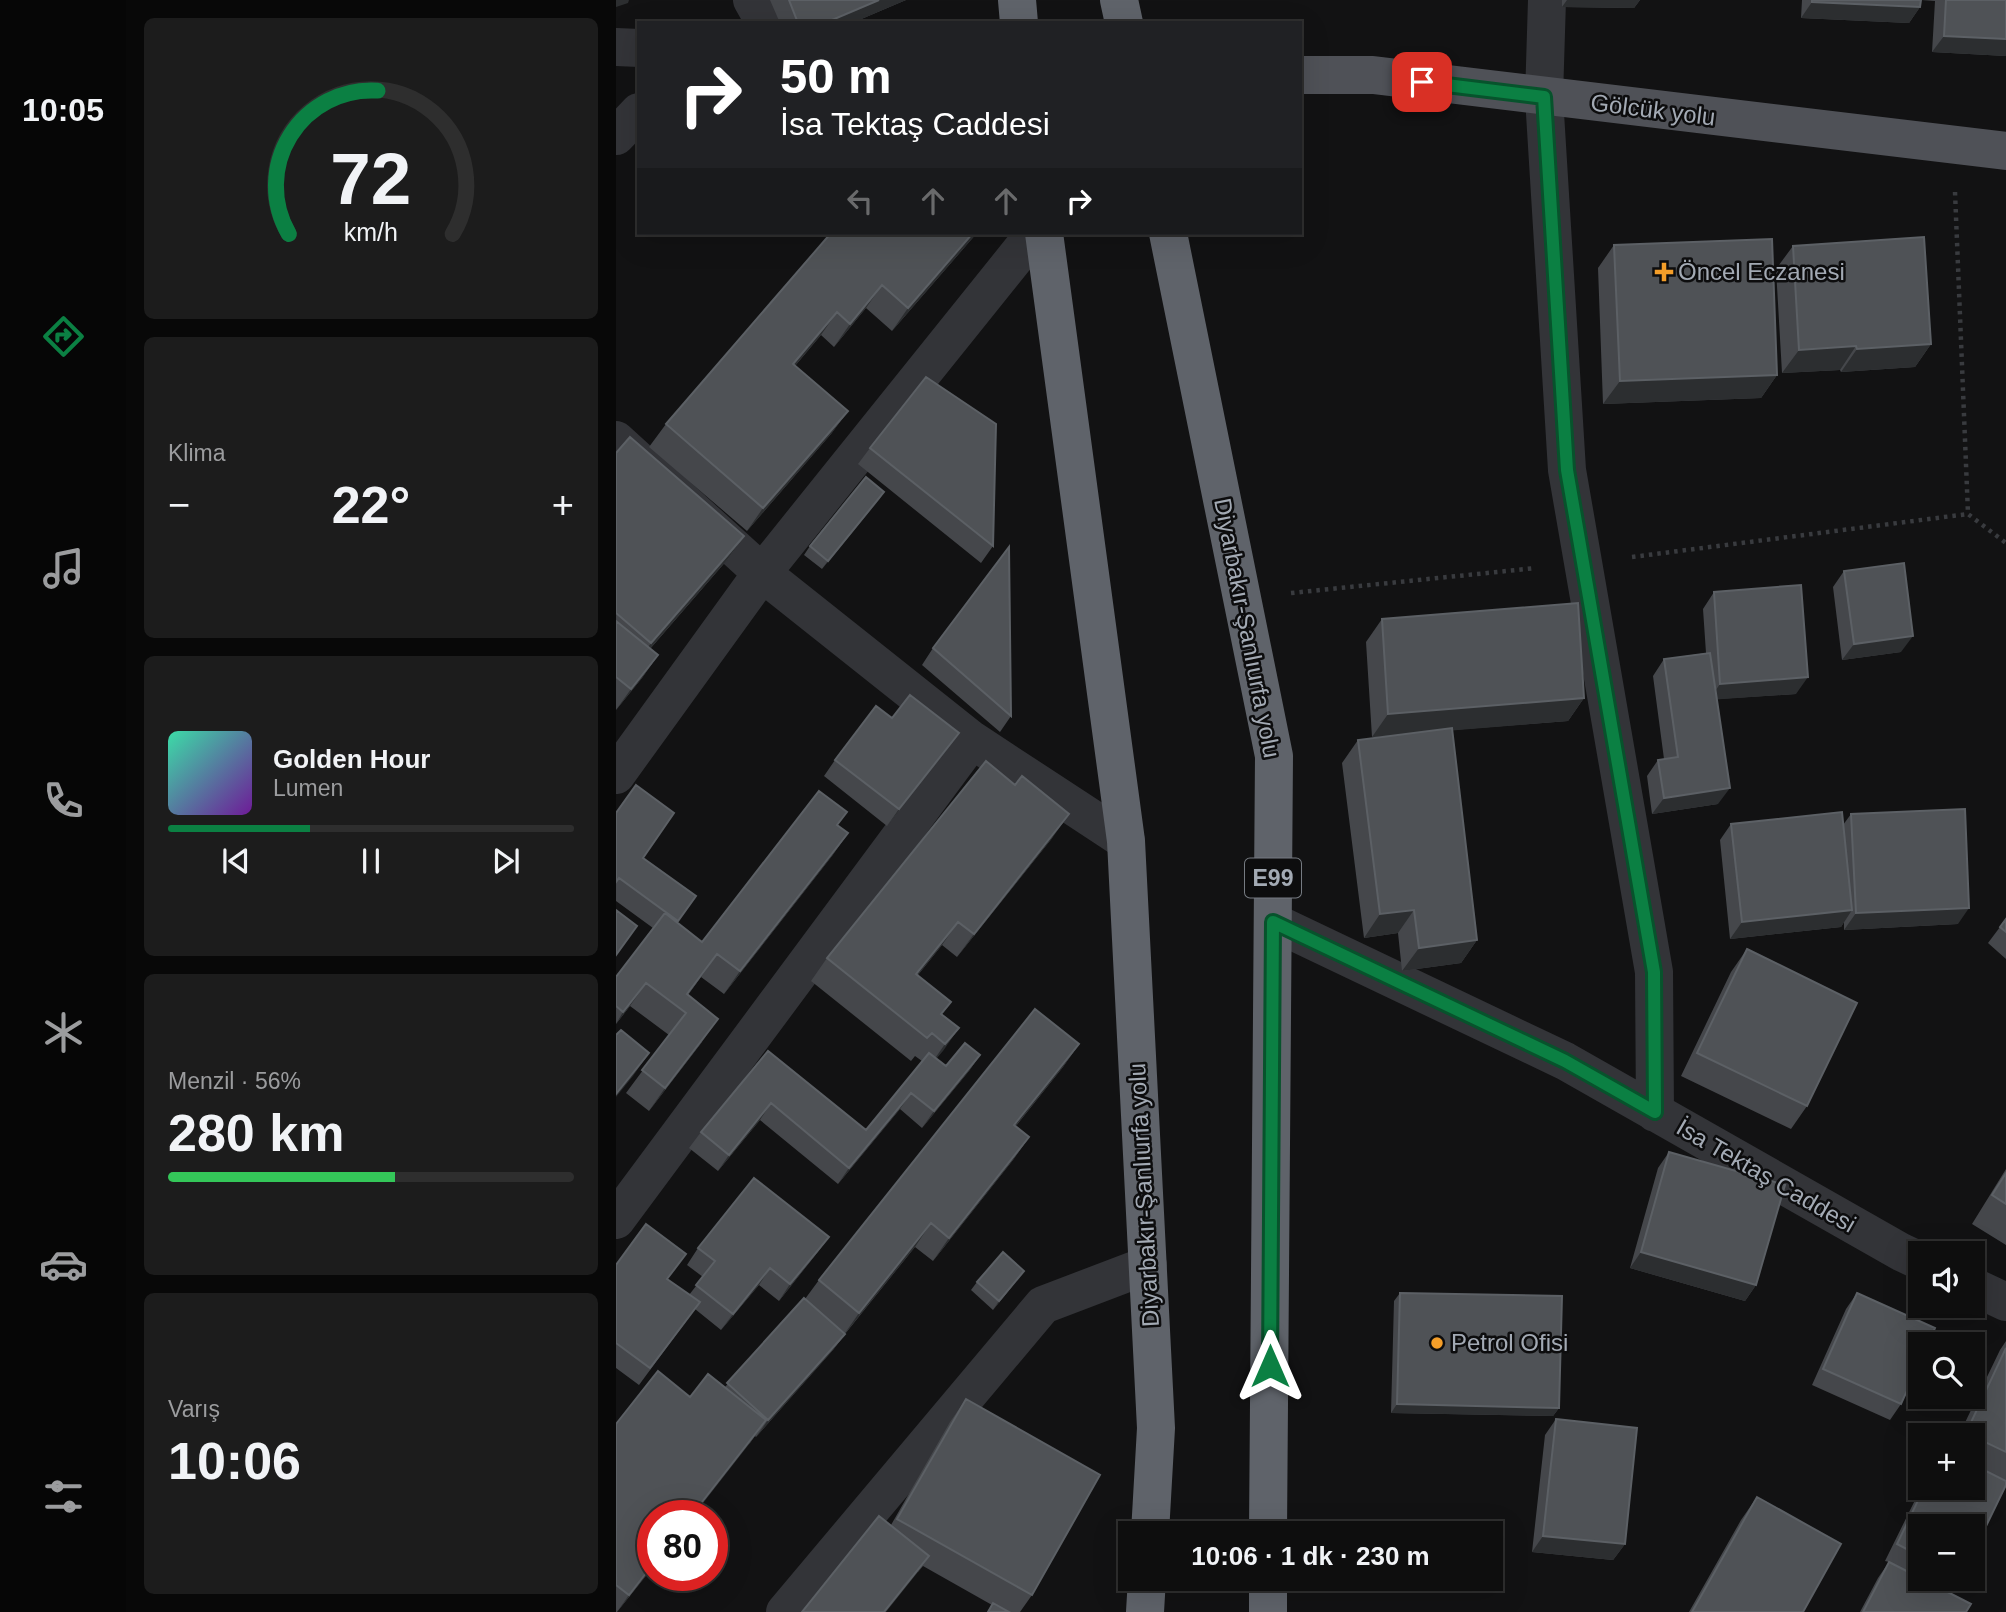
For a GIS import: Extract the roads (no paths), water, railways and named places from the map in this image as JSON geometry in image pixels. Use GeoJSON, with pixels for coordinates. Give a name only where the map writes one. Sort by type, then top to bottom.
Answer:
{"type":"FeatureCollection","features":[{"type":"Feature","properties":{"kind":"highway"},"geometry":{"type":"LineString","coordinates":[[1017,0],[1019,21]]}},
{"type":"Feature","properties":{"kind":"highway"},"geometry":{"type":"LineString","coordinates":[[1119,0],[1124,21]]}},
{"type":"Feature","properties":{"kind":"highway","name":"Diyarbakır-Şanlıurfa yolu"},"geometry":{"type":"LineString","coordinates":[[1044,235],[1126,841],[1156,1428],[1151,1521]]}},
{"type":"Feature","properties":{"kind":"highway","name":"Diyarbakır-Şanlıurfa yolu"},"geometry":{"type":"LineString","coordinates":[[1168,235],[1274,756],[1268,1521]]}},
{"type":"Feature","properties":{"kind":"highway"},"geometry":{"type":"LineString","coordinates":[[1145,1612],[1146,1591]]}},
{"type":"Feature","properties":{"kind":"highway"},"geometry":{"type":"LineString","coordinates":[[1268,1591],[1268,1612]]}},
{"type":"Feature","properties":{"kind":"main road","name":"Gölcük yolu"},"geometry":{"type":"LineString","coordinates":[[1302,75],[1373,75],[2006,151]]}},
{"type":"Feature","properties":{"kind":"street"},"geometry":{"type":"LineString","coordinates":[[752,0],[764,21]]}},
{"type":"Feature","properties":{"kind":"street"},"geometry":{"type":"LineString","coordinates":[[1547,0],[1544,97],[1567,470],[1654,972],[1655,1112]]}},
{"type":"Feature","properties":{"kind":"street"},"geometry":{"type":"LineString","coordinates":[[616,47],[637,48]]}},
{"type":"Feature","properties":{"kind":"street"},"geometry":{"type":"LineString","coordinates":[[616,136],[637,114]]}},
{"type":"Feature","properties":{"kind":"street"},"geometry":{"type":"LineString","coordinates":[[616,775],[762,573],[1033,235]]}},
{"type":"Feature","properties":{"kind":"street"},"geometry":{"type":"LineString","coordinates":[[616,440],[762,573],[972,740],[1126,841]]}},
{"type":"Feature","properties":{"kind":"street"},"geometry":{"type":"LineString","coordinates":[[616,1220],[972,740]]}},
{"type":"Feature","properties":{"kind":"street","name":"İsa Tektaş Caddesi"},"geometry":{"type":"LineString","coordinates":[[1273,922],[1565,1061],[1908,1256]]}},
{"type":"Feature","properties":{"kind":"street"},"geometry":{"type":"LineString","coordinates":[[785,1612],[1043,1305],[1148,1265]]}},
{"type":"Feature","properties":{"kind":"street"},"geometry":{"type":"LineString","coordinates":[[1985,1292],[2006,1302]]}},
{"type":"Feature","properties":{"kind":"place","name":"Öncel Eczanesi"},"geometry":{"type":"Point","coordinates":[1664,272]}},
{"type":"Feature","properties":{"kind":"place","name":"Petrol Ofisi"},"geometry":{"type":"Point","coordinates":[1437,1343]}}]}
